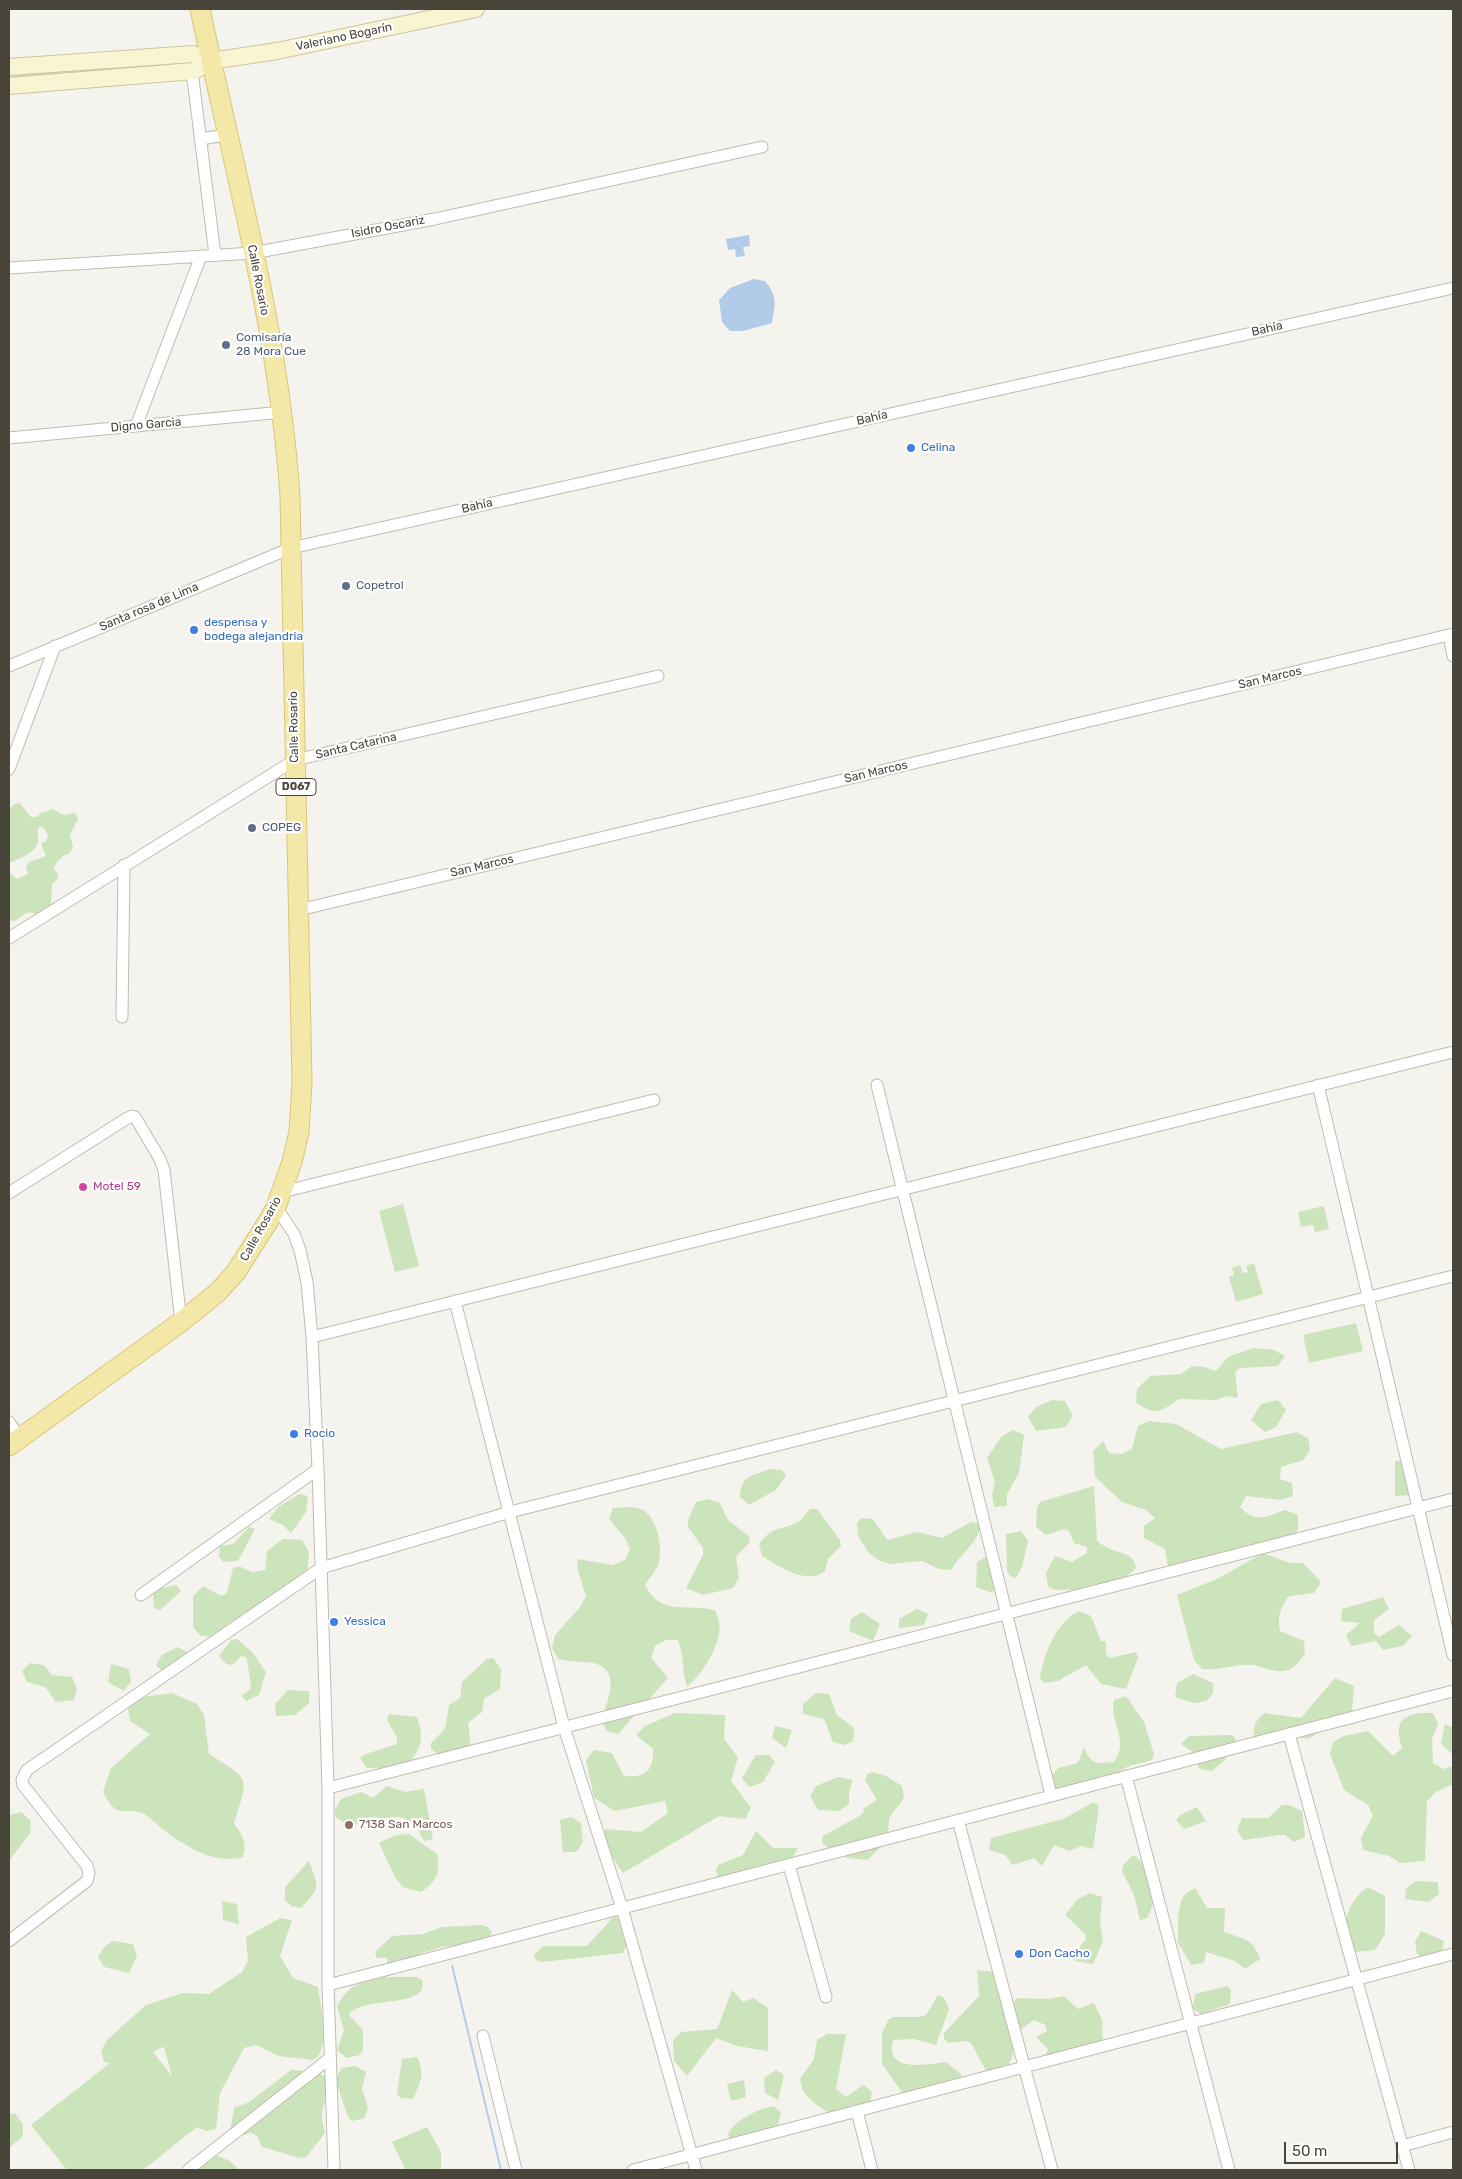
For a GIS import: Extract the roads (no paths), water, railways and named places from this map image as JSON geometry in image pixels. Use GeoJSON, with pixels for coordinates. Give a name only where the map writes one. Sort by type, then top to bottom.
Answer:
{"type":"FeatureCollection","features":[{"type":"Feature","properties":{"kind":"main road","name":"Calle Rosario"},"geometry":{"type":"LineString","coordinates":[[14,1442],[181,1322],[218,1292],[236,1272],[279,1199],[292,1162],[301,1109],[299,910],[290,496],[283,412],[253,253],[200,9]]}},
{"type":"Feature","properties":{"kind":"street","name":"Valeriano Bogarín"},"geometry":{"type":"LineString","coordinates":[[211,61],[277,51],[476,9]]}},
{"type":"Feature","properties":{"kind":"street"},"geometry":{"type":"LineString","coordinates":[[9,67],[193,54],[211,61]]}},
{"type":"Feature","properties":{"kind":"street"},"geometry":{"type":"LineString","coordinates":[[9,86],[192,71],[211,61]]}},
{"type":"Feature","properties":{"kind":"street"},"geometry":{"type":"LineString","coordinates":[[192,71],[215,255]]}},
{"type":"Feature","properties":{"kind":"street"},"geometry":{"type":"LineString","coordinates":[[200,139],[227,135]]}},
{"type":"Feature","properties":{"kind":"street","name":"Isidro Oscariz"},"geometry":{"type":"LineString","coordinates":[[9,268],[253,253],[435,218],[762,147]]}},
{"type":"Feature","properties":{"kind":"street"},"geometry":{"type":"LineString","coordinates":[[136,426],[201,256]]}},
{"type":"Feature","properties":{"kind":"street","name":"Bahía"},"geometry":{"type":"LineString","coordinates":[[290,548],[1453,288]]}},
{"type":"Feature","properties":{"kind":"street","name":"Digno Garcia"},"geometry":{"type":"LineString","coordinates":[[9,438],[283,412]]}},
{"type":"Feature","properties":{"kind":"street","name":"Santa rosa de Lima"},"geometry":{"type":"LineString","coordinates":[[9,666],[290,548]]}},
{"type":"Feature","properties":{"kind":"street"},"geometry":{"type":"LineString","coordinates":[[1451,635],[1453,656]]}},
{"type":"Feature","properties":{"kind":"street","name":"San Marcos"},"geometry":{"type":"LineString","coordinates":[[299,910],[1451,635]]}},
{"type":"Feature","properties":{"kind":"street"},"geometry":{"type":"LineString","coordinates":[[9,769],[55,646]]}},
{"type":"Feature","properties":{"kind":"street","name":"Santa Catarina"},"geometry":{"type":"LineString","coordinates":[[9,938],[295,760],[658,676]]}},
{"type":"Feature","properties":{"kind":"street"},"geometry":{"type":"LineString","coordinates":[[122,1017],[124,865]]}},
{"type":"Feature","properties":{"kind":"street"},"geometry":{"type":"LineString","coordinates":[[312,1337],[1453,1052]]}},
{"type":"Feature","properties":{"kind":"street"},"geometry":{"type":"LineString","coordinates":[[877,1085],[1052,1795]]}},
{"type":"Feature","properties":{"kind":"street"},"geometry":{"type":"LineString","coordinates":[[1318,1085],[1453,1655]]}},
{"type":"Feature","properties":{"kind":"street"},"geometry":{"type":"LineString","coordinates":[[334,2170],[328,1985],[328,1788],[312,1337],[307,1282],[300,1250],[279,1199],[654,1100]]}},
{"type":"Feature","properties":{"kind":"street"},"geometry":{"type":"LineString","coordinates":[[9,1193],[126,1119],[132,1116],[135,1117],[160,1159],[164,1170],[181,1322]]}},
{"type":"Feature","properties":{"kind":"street"},"geometry":{"type":"LineString","coordinates":[[9,1940],[87,1881],[89,1877],[87,1866],[23,1785],[22,1780],[27,1770],[321,1568],[510,1512],[1453,1276]]}},
{"type":"Feature","properties":{"kind":"street"},"geometry":{"type":"LineString","coordinates":[[455,1301],[564,1728],[622,1908],[696,2170]]}},
{"type":"Feature","properties":{"kind":"street"},"geometry":{"type":"LineString","coordinates":[[9,1422],[14,1442]]}},
{"type":"Feature","properties":{"kind":"street"},"geometry":{"type":"LineString","coordinates":[[141,1595],[318,1469]]}},
{"type":"Feature","properties":{"kind":"street"},"geometry":{"type":"LineString","coordinates":[[328,1788],[1453,1499]]}},
{"type":"Feature","properties":{"kind":"street"},"geometry":{"type":"LineString","coordinates":[[328,1985],[1453,1691]]}},
{"type":"Feature","properties":{"kind":"street"},"geometry":{"type":"LineString","coordinates":[[1289,1734],[1408,2170]]}},
{"type":"Feature","properties":{"kind":"street"},"geometry":{"type":"LineString","coordinates":[[1126,1776],[1229,2170]]}},
{"type":"Feature","properties":{"kind":"street"},"geometry":{"type":"LineString","coordinates":[[958,1820],[1052,2170]]}},
{"type":"Feature","properties":{"kind":"street"},"geometry":{"type":"LineString","coordinates":[[788,1864],[826,1997]]}},
{"type":"Feature","properties":{"kind":"street"},"geometry":{"type":"LineString","coordinates":[[633,2170],[1453,1954]]}},
{"type":"Feature","properties":{"kind":"street"},"geometry":{"type":"LineString","coordinates":[[483,2036],[516,2170]]}},
{"type":"Feature","properties":{"kind":"street"},"geometry":{"type":"LineString","coordinates":[[188,2170],[330,2058]]}},
{"type":"Feature","properties":{"kind":"street"},"geometry":{"type":"LineString","coordinates":[[857,2111],[872,2170]]}},
{"type":"Feature","properties":{"kind":"street"},"geometry":{"type":"LineString","coordinates":[[1402,2146],[1453,2132]]}},
{"type":"Feature","properties":{"kind":"water"},"geometry":{"type":"Polygon","coordinates":[[[749,235],[750,246],[743,247],[745,256],[736,257],[735,249],[728,250],[726,239],[749,235]]]}},
{"type":"Feature","properties":{"kind":"water"},"geometry":{"type":"Polygon","coordinates":[[[754,279],[765,281],[774,296],[775,306],[772,323],[743,331],[730,331],[722,322],[719,300],[730,288],[754,279]]]}},
{"type":"Feature","properties":{"kind":"water"},"geometry":{"type":"Polygon","coordinates":[[[451,1965],[453,1965],[502,2170],[500,2170],[451,1965]]]}},
{"type":"Feature","properties":{"kind":"place","name":"Comisaría 28 Mora Cue"},"geometry":{"type":"Point","coordinates":[226,345]}},
{"type":"Feature","properties":{"kind":"place","name":"Celina"},"geometry":{"type":"Point","coordinates":[911,448]}},
{"type":"Feature","properties":{"kind":"place","name":"Copetrol"},"geometry":{"type":"Point","coordinates":[346,586]}},
{"type":"Feature","properties":{"kind":"place","name":"despensa y bodega alejandria"},"geometry":{"type":"Point","coordinates":[194,630]}},
{"type":"Feature","properties":{"kind":"place","name":"COPEG"},"geometry":{"type":"Point","coordinates":[252,828]}},
{"type":"Feature","properties":{"kind":"place","name":"Motel 59"},"geometry":{"type":"Point","coordinates":[83,1187]}},
{"type":"Feature","properties":{"kind":"place","name":"Rocio"},"geometry":{"type":"Point","coordinates":[294,1434]}},
{"type":"Feature","properties":{"kind":"place","name":"Yessica"},"geometry":{"type":"Point","coordinates":[334,1622]}},
{"type":"Feature","properties":{"kind":"place","name":"7138 San Marcos"},"geometry":{"type":"Point","coordinates":[349,1825]}},
{"type":"Feature","properties":{"kind":"place","name":"Don Cacho"},"geometry":{"type":"Point","coordinates":[1019,1954]}}]}
